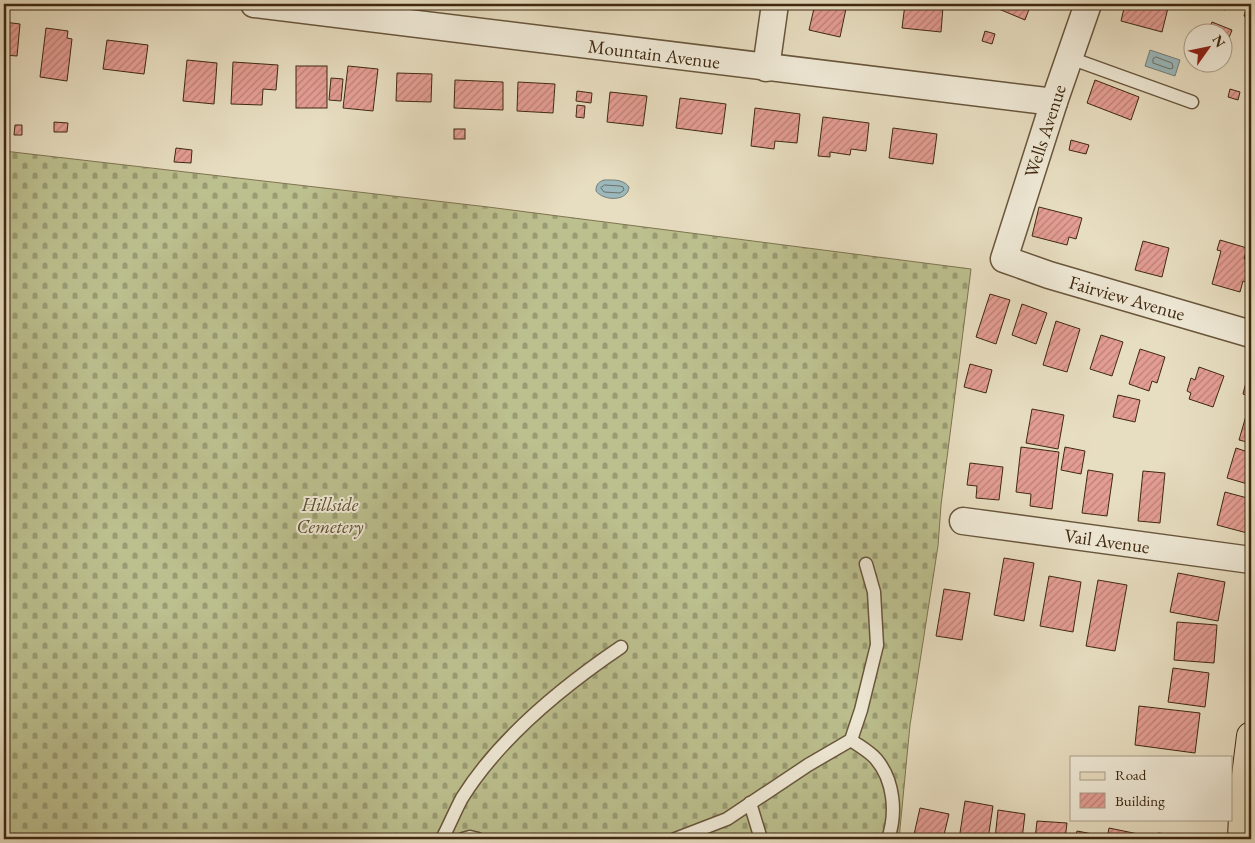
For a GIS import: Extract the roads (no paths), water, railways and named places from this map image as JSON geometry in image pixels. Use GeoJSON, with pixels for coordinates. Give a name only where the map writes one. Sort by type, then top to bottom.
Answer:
{"type":"FeatureCollection","features":[{"type":"Feature","properties":{"kind":"main road"},"geometry":{"type":"LineString","coordinates":[[1242,839],[1244,792],[1251,736]]}},
{"type":"Feature","properties":{"kind":"street","name":"Mountain Avenue"},"geometry":{"type":"LineString","coordinates":[[254,4],[1054,102]]}},
{"type":"Feature","properties":{"kind":"street"},"geometry":{"type":"LineString","coordinates":[[766,68],[775,4]]}},
{"type":"Feature","properties":{"kind":"street","name":"Wells Avenue"},"geometry":{"type":"LineString","coordinates":[[1004,259],[1054,102],[1088,4]]}},
{"type":"Feature","properties":{"kind":"street","name":"Fairview Avenue"},"geometry":{"type":"LineString","coordinates":[[1004,259],[1049,275],[1251,334]]}},
{"type":"Feature","properties":{"kind":"street","name":"Vail Avenue"},"geometry":{"type":"LineString","coordinates":[[962,522],[1251,560]]}},
{"type":"Feature","properties":{"kind":"lane"},"geometry":{"type":"LineString","coordinates":[[1070,58],[1192,102]]}},
{"type":"Feature","properties":{"kind":"lane"},"geometry":{"type":"LineString","coordinates":[[674,839],[727,819],[808,765],[851,740],[862,710],[877,644],[874,592],[866,564]]}},
{"type":"Feature","properties":{"kind":"lane"},"geometry":{"type":"LineString","coordinates":[[442,839],[462,799],[476,778],[508,740],[551,699],[621,646]]}},
{"type":"Feature","properties":{"kind":"lane"},"geometry":{"type":"LineString","coordinates":[[851,740],[875,758],[888,777],[894,808],[888,839]]}},
{"type":"Feature","properties":{"kind":"lane"},"geometry":{"type":"LineString","coordinates":[[750,803],[761,839]]}},
{"type":"Feature","properties":{"kind":"lane"},"geometry":{"type":"LineString","coordinates":[[463,839],[470,837],[478,839]]}},
{"type":"Feature","properties":{"kind":"water"},"geometry":{"type":"Polygon","coordinates":[[[1150,50],[1180,60],[1175,76],[1145,66],[1150,50]]]}},
{"type":"Feature","properties":{"kind":"water"},"geometry":{"type":"Polygon","coordinates":[[[604,180],[618,180],[624,183],[629,187],[628,192],[620,197],[604,197],[596,191],[596,187],[604,180]]]}},
{"type":"Feature","properties":{"kind":"park label","name":"Hillside Cemetery"},"geometry":{"type":"Point","coordinates":[330,515]}}]}
